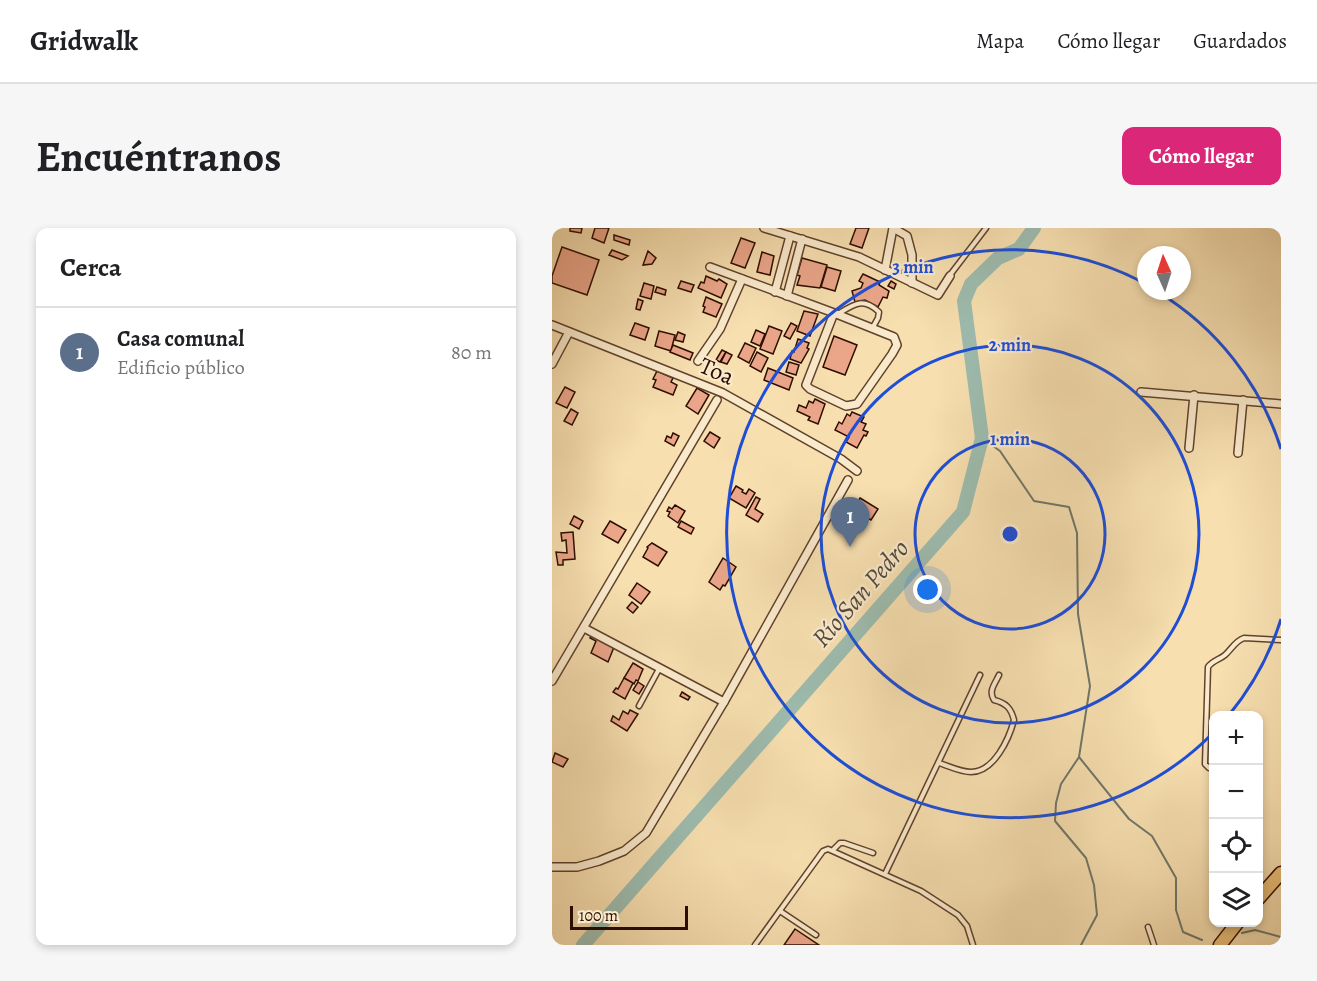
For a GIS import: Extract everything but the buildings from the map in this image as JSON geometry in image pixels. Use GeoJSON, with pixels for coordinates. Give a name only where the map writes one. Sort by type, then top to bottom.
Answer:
{"type":"FeatureCollection","features":[{"type":"Feature","properties":{"kind":"highway"},"geometry":{"type":"LineString","coordinates":[[1263,893],[1281,873]]}},
{"type":"Feature","properties":{"kind":"highway"},"geometry":{"type":"LineString","coordinates":[[1220,945],[1234,927]]}},
{"type":"Feature","properties":{"kind":"street"},"geometry":{"type":"LineString","coordinates":[[764,228],[859,257],[938,296],[950,276]]}},
{"type":"Feature","properties":{"kind":"street"},"geometry":{"type":"LineString","coordinates":[[885,270],[893,228],[907,236],[912,255],[912,283]]}},
{"type":"Feature","properties":{"kind":"street"},"geometry":{"type":"LineString","coordinates":[[775,292],[790,236]]}},
{"type":"Feature","properties":{"kind":"street"},"geometry":{"type":"LineString","coordinates":[[787,296],[802,239]]}},
{"type":"Feature","properties":{"kind":"street"},"geometry":{"type":"LineString","coordinates":[[710,267],[836,314],[893,336],[897,345],[857,404],[846,406],[806,385],[836,314]]}},
{"type":"Feature","properties":{"kind":"street"},"geometry":{"type":"LineString","coordinates":[[698,361],[720,328],[742,279]]}},
{"type":"Feature","properties":{"kind":"street","name":"Toa"},"geometry":{"type":"LineString","coordinates":[[552,325],[723,393],[841,459],[858,471]]}},
{"type":"Feature","properties":{"kind":"street"},"geometry":{"type":"LineString","coordinates":[[552,364],[569,332]]}},
{"type":"Feature","properties":{"kind":"street"},"geometry":{"type":"LineString","coordinates":[[1141,392],[1281,404]]}},
{"type":"Feature","properties":{"kind":"street"},"geometry":{"type":"LineString","coordinates":[[1189,448],[1194,395]]}},
{"type":"Feature","properties":{"kind":"street"},"geometry":{"type":"LineString","coordinates":[[552,681],[717,400]]}},
{"type":"Feature","properties":{"kind":"street"},"geometry":{"type":"LineString","coordinates":[[1238,453],[1243,400]]}},
{"type":"Feature","properties":{"kind":"street"},"geometry":{"type":"LineString","coordinates":[[552,867],[577,867],[599,861],[624,850],[646,833],[724,702],[848,480]]}},
{"type":"Feature","properties":{"kind":"street"},"geometry":{"type":"LineString","coordinates":[[584,628],[724,702]]}},
{"type":"Feature","properties":{"kind":"lane"},"geometry":{"type":"LineString","coordinates":[[950,276],[986,228]]}},
{"type":"Feature","properties":{"kind":"lane"},"geometry":{"type":"LineString","coordinates":[[836,314],[854,304],[862,303],[879,312],[879,318],[872,328]]}},
{"type":"Feature","properties":{"kind":"lane"},"geometry":{"type":"LineString","coordinates":[[1209,768],[1205,764],[1208,667],[1244,638],[1281,640]]}},
{"type":"Feature","properties":{"kind":"lane"},"geometry":{"type":"LineString","coordinates":[[639,706],[660,668]]}},
{"type":"Feature","properties":{"kind":"lane"},"geometry":{"type":"LineString","coordinates":[[885,874],[980,675]]}},
{"type":"Feature","properties":{"kind":"lane"},"geometry":{"type":"LineString","coordinates":[[939,763],[972,772],[981,770],[995,759],[1004,747],[1014,720],[1008,707],[1003,702],[994,700],[992,696],[991,692],[999,675]]}},
{"type":"Feature","properties":{"kind":"lane"},"geometry":{"type":"LineString","coordinates":[[833,850],[840,843],[844,843],[873,853]]}},
{"type":"Feature","properties":{"kind":"lane"},"geometry":{"type":"LineString","coordinates":[[754,945],[823,851],[828,849],[921,891],[958,915],[967,926],[973,945]]}},
{"type":"Feature","properties":{"kind":"lane"},"geometry":{"type":"LineString","coordinates":[[780,912],[816,935]]}},
{"type":"Feature","properties":{"kind":"lane"},"geometry":{"type":"LineString","coordinates":[[1148,927],[1154,945]]}},
{"type":"Feature","properties":{"kind":"waterway","name":"Río San Pedro"},"geometry":{"type":"LineString","coordinates":[[583,945],[963,512],[982,438],[964,301],[971,284],[998,258],[1019,249],[1034,228]]}},
{"type":"Feature","properties":{"kind":"waterway"},"geometry":{"type":"LineString","coordinates":[[982,438],[1000,451],[1034,501],[1069,507],[1077,533],[1078,614],[1090,686],[1079,757],[1061,784],[1056,803],[1055,821],[1086,858],[1094,885],[1097,915],[1081,945]]}},
{"type":"Feature","properties":{"kind":"waterway"},"geometry":{"type":"LineString","coordinates":[[1079,757],[1129,819],[1152,836],[1176,878],[1176,910],[1183,932],[1202,940]]}},
{"type":"Feature","properties":{"kind":"waterway"},"geometry":{"type":"LineString","coordinates":[[1242,933],[1255,930],[1281,937]]}},
{"type":"Feature","properties":{"kind":"place","name":"Casa comunal"},"geometry":{"type":"Point","coordinates":[850,547]}}]}
